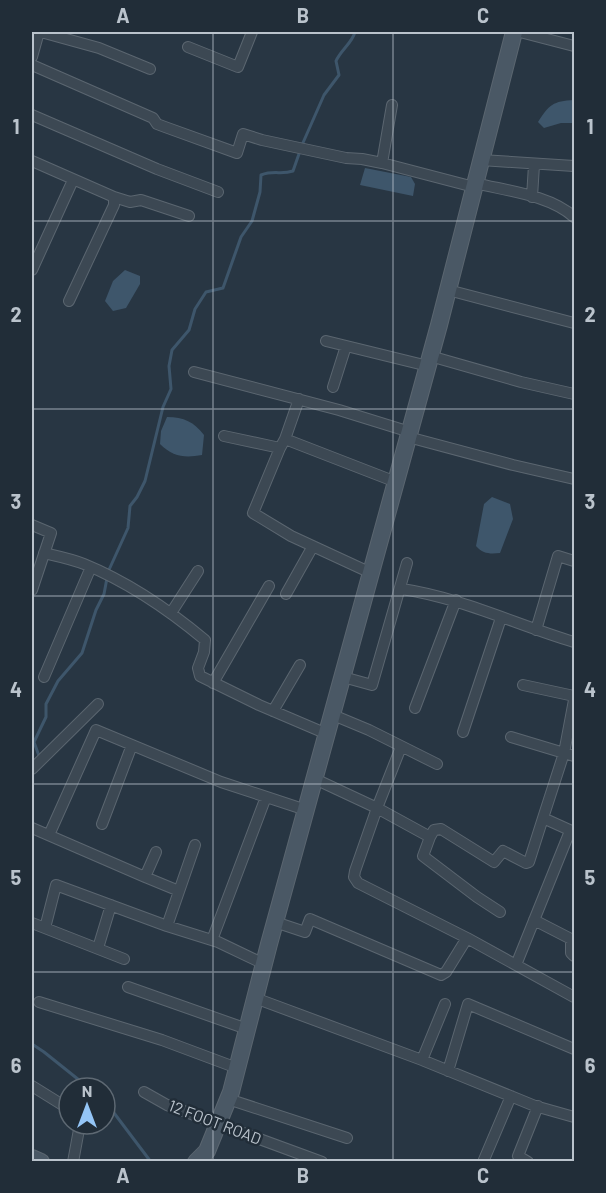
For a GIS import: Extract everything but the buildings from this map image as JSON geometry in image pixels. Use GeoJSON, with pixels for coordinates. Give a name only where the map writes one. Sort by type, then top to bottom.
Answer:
{"type":"FeatureCollection","features":[{"type":"Feature","properties":{"kind":"street"},"geometry":{"type":"LineString","coordinates":[[32,57],[40,32],[99,48],[150,69]]}},
{"type":"Feature","properties":{"kind":"street"},"geometry":{"type":"LineString","coordinates":[[188,47],[238,67],[252,32]]}},
{"type":"Feature","properties":{"kind":"street"},"geometry":{"type":"LineString","coordinates":[[196,1161],[207,1151],[228,1099],[237,1068],[448,290],[514,32]]}},
{"type":"Feature","properties":{"kind":"street"},"geometry":{"type":"LineString","coordinates":[[520,32],[574,46]]}},
{"type":"Feature","properties":{"kind":"street"},"geometry":{"type":"LineString","coordinates":[[32,65],[153,118],[157,124],[237,153],[243,134],[532,197],[568,212],[574,217]]}},
{"type":"Feature","properties":{"kind":"street"},"geometry":{"type":"LineString","coordinates":[[382,163],[392,105]]}},
{"type":"Feature","properties":{"kind":"street"},"geometry":{"type":"LineString","coordinates":[[32,115],[157,169],[218,192]]}},
{"type":"Feature","properties":{"kind":"street"},"geometry":{"type":"LineString","coordinates":[[481,160],[574,166]]}},
{"type":"Feature","properties":{"kind":"street"},"geometry":{"type":"LineString","coordinates":[[32,161],[114,198],[130,202],[139,200],[189,216]]}},
{"type":"Feature","properties":{"kind":"street"},"geometry":{"type":"LineString","coordinates":[[532,197],[534,165]]}},
{"type":"Feature","properties":{"kind":"street"},"geometry":{"type":"LineString","coordinates":[[32,270],[73,180]]}},
{"type":"Feature","properties":{"kind":"street"},"geometry":{"type":"LineString","coordinates":[[69,301],[114,205],[114,198]]}},
{"type":"Feature","properties":{"kind":"street"},"geometry":{"type":"LineString","coordinates":[[448,290],[574,323]]}},
{"type":"Feature","properties":{"kind":"street"},"geometry":{"type":"LineString","coordinates":[[326,341],[429,361],[574,394]]}},
{"type":"Feature","properties":{"kind":"street"},"geometry":{"type":"LineString","coordinates":[[333,387],[346,346]]}},
{"type":"Feature","properties":{"kind":"street"},"geometry":{"type":"LineString","coordinates":[[194,372],[299,399],[513,465],[574,479]]}},
{"type":"Feature","properties":{"kind":"street"},"geometry":{"type":"LineString","coordinates":[[299,399],[253,513],[291,536],[371,573]]}},
{"type":"Feature","properties":{"kind":"street"},"geometry":{"type":"LineString","coordinates":[[224,436],[282,443],[396,482]]}},
{"type":"Feature","properties":{"kind":"street"},"geometry":{"type":"LineString","coordinates":[[32,525],[51,533],[32,590]]}},
{"type":"Feature","properties":{"kind":"street"},"geometry":{"type":"LineString","coordinates":[[286,594],[313,546]]}},
{"type":"Feature","properties":{"kind":"street"},"geometry":{"type":"LineString","coordinates":[[44,553],[91,567],[171,613],[205,640],[198,672],[213,683],[327,734]]}},
{"type":"Feature","properties":{"kind":"street"},"geometry":{"type":"LineString","coordinates":[[536,630],[558,556],[574,561]]}},
{"type":"Feature","properties":{"kind":"street"},"geometry":{"type":"LineString","coordinates":[[343,677],[372,686],[402,589],[407,563]]}},
{"type":"Feature","properties":{"kind":"street"},"geometry":{"type":"LineString","coordinates":[[44,677],[91,567]]}},
{"type":"Feature","properties":{"kind":"street"},"geometry":{"type":"LineString","coordinates":[[171,613],[198,570]]}},
{"type":"Feature","properties":{"kind":"street"},"geometry":{"type":"LineString","coordinates":[[213,683],[269,586]]}},
{"type":"Feature","properties":{"kind":"street"},"geometry":{"type":"LineString","coordinates":[[402,589],[456,600],[501,618],[574,642]]}},
{"type":"Feature","properties":{"kind":"street"},"geometry":{"type":"LineString","coordinates":[[415,708],[456,600]]}},
{"type":"Feature","properties":{"kind":"street"},"geometry":{"type":"LineString","coordinates":[[463,732],[501,618]]}},
{"type":"Feature","properties":{"kind":"street"},"geometry":{"type":"LineString","coordinates":[[273,711],[300,665]]}},
{"type":"Feature","properties":{"kind":"street"},"geometry":{"type":"LineString","coordinates":[[500,912],[423,856],[434,830],[441,829],[493,861],[496,861],[503,851],[528,863],[543,818],[569,754],[574,698],[523,685]]}},
{"type":"Feature","properties":{"kind":"street"},"geometry":{"type":"LineString","coordinates":[[32,770],[98,704]]}},
{"type":"Feature","properties":{"kind":"street"},"geometry":{"type":"LineString","coordinates":[[333,715],[437,764]]}},
{"type":"Feature","properties":{"kind":"street"},"geometry":{"type":"LineString","coordinates":[[49,835],[96,730],[221,782],[306,810]]}},
{"type":"Feature","properties":{"kind":"street"},"geometry":{"type":"LineString","coordinates":[[511,737],[569,754]]}},
{"type":"Feature","properties":{"kind":"street"},"geometry":{"type":"LineString","coordinates":[[102,824],[132,745]]}},
{"type":"Feature","properties":{"kind":"street"},"geometry":{"type":"LineString","coordinates":[[401,747],[355,871],[354,878],[357,883],[467,938],[574,997]]}},
{"type":"Feature","properties":{"kind":"street"},"geometry":{"type":"LineString","coordinates":[[315,779],[377,808],[430,837]]}},
{"type":"Feature","properties":{"kind":"street"},"geometry":{"type":"LineString","coordinates":[[212,940],[266,797]]}},
{"type":"Feature","properties":{"kind":"street"},"geometry":{"type":"LineString","coordinates":[[516,965],[572,832],[543,818]]}},
{"type":"Feature","properties":{"kind":"street"},"geometry":{"type":"LineString","coordinates":[[32,828],[179,891]]}},
{"type":"Feature","properties":{"kind":"street"},"geometry":{"type":"LineString","coordinates":[[167,926],[195,845]]}},
{"type":"Feature","properties":{"kind":"street"},"geometry":{"type":"LineString","coordinates":[[145,877],[156,852]]}},
{"type":"Feature","properties":{"kind":"street"},"geometry":{"type":"LineString","coordinates":[[45,928],[56,885],[212,940],[264,964]]}},
{"type":"Feature","properties":{"kind":"street"},"geometry":{"type":"LineString","coordinates":[[98,948],[111,905]]}},
{"type":"Feature","properties":{"kind":"street"},"geometry":{"type":"LineString","coordinates":[[275,922],[304,932],[310,919],[441,975],[446,972],[467,938]]}},
{"type":"Feature","properties":{"kind":"street"},"geometry":{"type":"LineString","coordinates":[[534,920],[572,939],[571,953],[574,956]]}},
{"type":"Feature","properties":{"kind":"street"},"geometry":{"type":"LineString","coordinates":[[32,923],[124,959]]}},
{"type":"Feature","properties":{"kind":"street"},"geometry":{"type":"LineString","coordinates":[[128,987],[247,1029]]}},
{"type":"Feature","properties":{"kind":"street"},"geometry":{"type":"LineString","coordinates":[[255,998],[422,1060],[511,1096],[574,1117]]}},
{"type":"Feature","properties":{"kind":"street"},"geometry":{"type":"LineString","coordinates":[[39,1002],[162,1040],[237,1068]]}},
{"type":"Feature","properties":{"kind":"street"},"geometry":{"type":"LineString","coordinates":[[422,1060],[445,1004]]}},
{"type":"Feature","properties":{"kind":"street"},"geometry":{"type":"LineString","coordinates":[[448,1071],[468,1004],[574,1049]]}},
{"type":"Feature","properties":{"kind":"street"},"geometry":{"type":"LineString","coordinates":[[32,1086],[57,1102]]}},
{"type":"Feature","properties":{"kind":"street","name":"12 FOOT ROAD"},"geometry":{"type":"LineString","coordinates":[[144,1092],[167,1105],[218,1125],[322,1161]]}},
{"type":"Feature","properties":{"kind":"street"},"geometry":{"type":"LineString","coordinates":[[483,1161],[511,1096]]}},
{"type":"Feature","properties":{"kind":"street"},"geometry":{"type":"LineString","coordinates":[[228,1099],[347,1138]]}},
{"type":"Feature","properties":{"kind":"street"},"geometry":{"type":"LineString","coordinates":[[528,1161],[518,1156],[538,1106]]}},
{"type":"Feature","properties":{"kind":"street"},"geometry":{"type":"LineString","coordinates":[[73,1161],[78,1136]]}},
{"type":"Feature","properties":{"kind":"street"},"geometry":{"type":"LineString","coordinates":[[32,1158],[41,1161]]}},
{"type":"Feature","properties":{"kind":"water"},"geometry":{"type":"Polygon","coordinates":[[[574,100],[574,123],[561,123],[544,128],[538,122],[552,105],[561,101],[574,100]]]}},
{"type":"Feature","properties":{"kind":"water"},"geometry":{"type":"Polygon","coordinates":[[[365,168],[411,177],[415,184],[413,196],[360,185],[365,168]]]}},
{"type":"Feature","properties":{"kind":"water"},"geometry":{"type":"Polygon","coordinates":[[[125,270],[140,276],[140,284],[126,308],[113,311],[105,301],[113,281],[125,270]]]}},
{"type":"Feature","properties":{"kind":"water"},"geometry":{"type":"Polygon","coordinates":[[[167,417],[188,421],[200,430],[204,435],[202,455],[180,455],[170,452],[160,444],[161,431],[167,417]]]}},
{"type":"Feature","properties":{"kind":"water"},"geometry":{"type":"Polygon","coordinates":[[[492,497],[510,504],[513,519],[500,553],[487,553],[476,546],[484,504],[492,497]]]}},
{"type":"Feature","properties":{"kind":"waterway"},"geometry":{"type":"LineString","coordinates":[[302,145],[324,95],[339,75],[336,61],[355,32]]}},
{"type":"Feature","properties":{"kind":"waterway"},"geometry":{"type":"LineString","coordinates":[[108,572],[128,528],[130,506],[145,481],[163,407],[171,389],[169,366],[172,350],[189,330],[195,309],[206,292],[223,288],[241,237],[252,221],[260,192],[261,175],[293,171],[300,151]]}},
{"type":"Feature","properties":{"kind":"waterway"},"geometry":{"type":"LineString","coordinates":[[39,756],[34,742],[46,717],[46,704],[58,681],[82,653],[96,610],[104,594],[107,578]]}},
{"type":"Feature","properties":{"kind":"waterway"},"geometry":{"type":"LineString","coordinates":[[32,1044],[74,1076]]}},
{"type":"Feature","properties":{"kind":"waterway"},"geometry":{"type":"LineString","coordinates":[[117,1117],[151,1162]]}}]}
